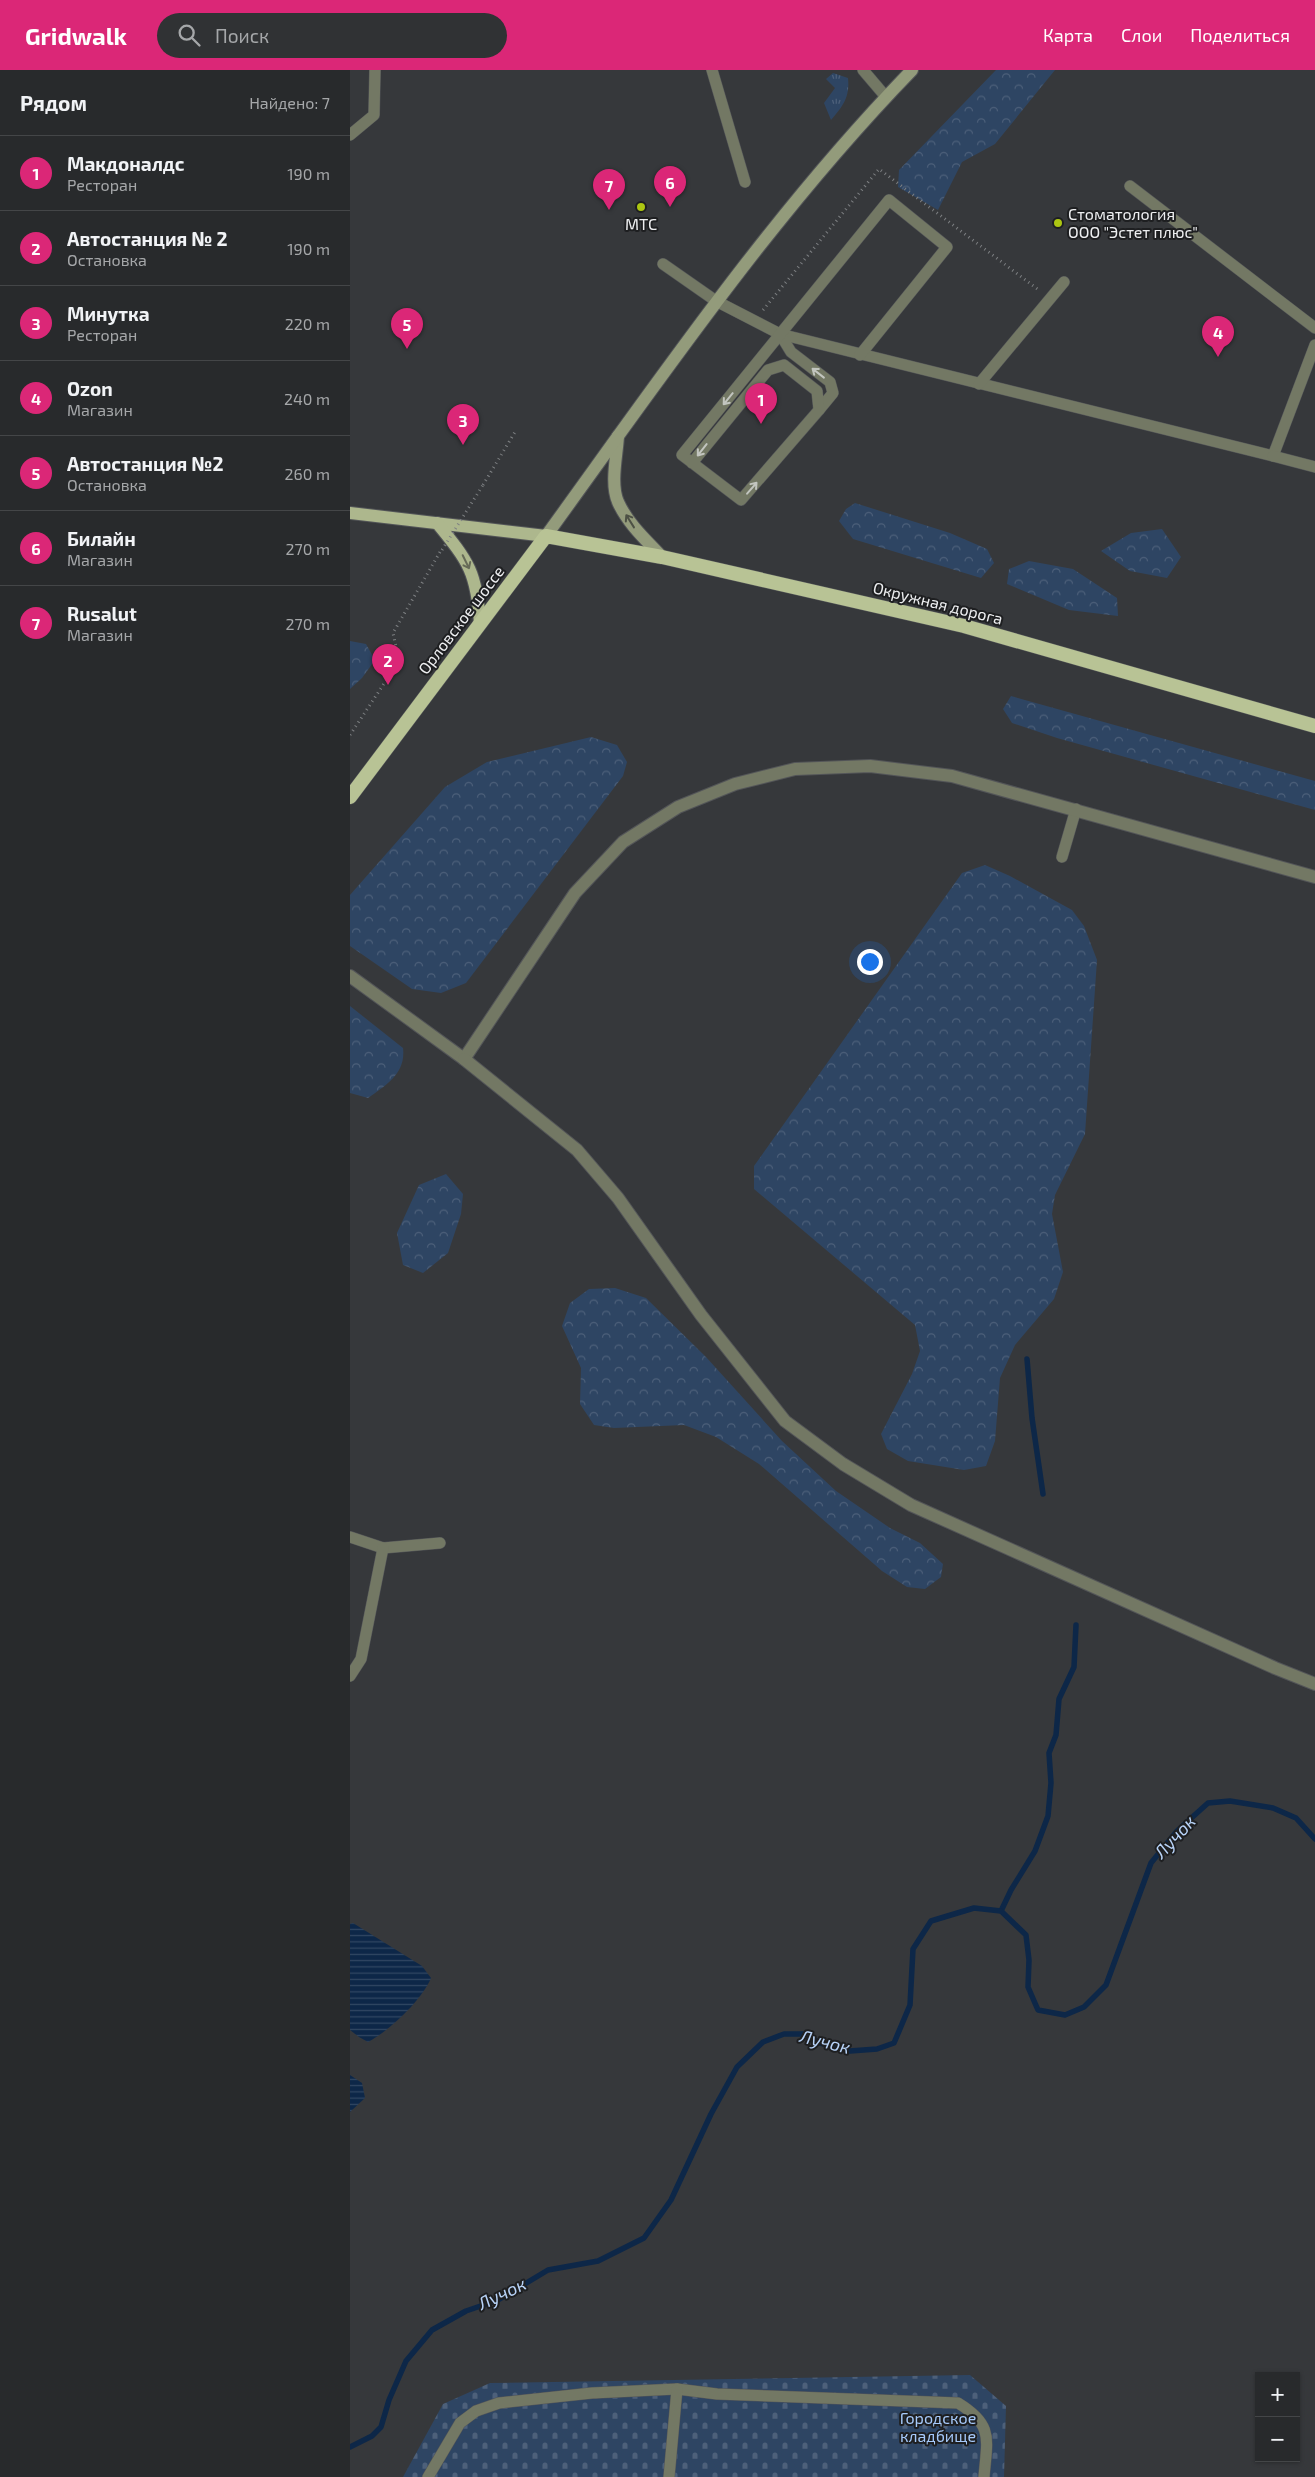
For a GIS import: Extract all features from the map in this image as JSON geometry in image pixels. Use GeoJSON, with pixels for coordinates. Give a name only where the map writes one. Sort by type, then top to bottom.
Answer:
{"type":"FeatureCollection","features":[{"type":"Feature","properties":{"kind":"highway","name":"Окружная дорога"},"geometry":{"type":"LineString","coordinates":[[546,536],[662,557],[964,626],[1315,726]]}},
{"type":"Feature","properties":{"kind":"highway","name":"Орловское шоссе"},"geometry":{"type":"LineString","coordinates":[[350,797],[546,536]]}},
{"type":"Feature","properties":{"kind":"main road"},"geometry":{"type":"LineString","coordinates":[[350,512],[546,536],[716,301],[796,200],[912,70]]}},
{"type":"Feature","properties":{"kind":"main road"},"geometry":{"type":"LineString","coordinates":[[618,436],[615,473],[618,501],[633,526],[662,557]]}},
{"type":"Feature","properties":{"kind":"main road"},"geometry":{"type":"LineString","coordinates":[[437,523],[466,558],[478,591],[480,624]]}},
{"type":"Feature","properties":{"kind":"street"},"geometry":{"type":"LineString","coordinates":[[464,1059],[575,893],[623,842],[678,808],[735,784],[795,769],[870,766],[952,776],[1076,808],[1315,877]]}},
{"type":"Feature","properties":{"kind":"street"},"geometry":{"type":"LineString","coordinates":[[350,976],[464,1059],[577,1150],[618,1198],[702,1315],[785,1421],[806,1437],[843,1464],[911,1505],[1274,1668],[1315,1684]]}},
{"type":"Feature","properties":{"kind":"lane"},"geometry":{"type":"LineString","coordinates":[[350,135],[374,115],[374,70]]}},
{"type":"Feature","properties":{"kind":"lane"},"geometry":{"type":"LineString","coordinates":[[712,70],[744,182]]}},
{"type":"Feature","properties":{"kind":"lane"},"geometry":{"type":"LineString","coordinates":[[864,70],[886,97]]}},
{"type":"Feature","properties":{"kind":"lane"},"geometry":{"type":"LineString","coordinates":[[1130,186],[1315,328]]}},
{"type":"Feature","properties":{"kind":"lane"},"geometry":{"type":"LineString","coordinates":[[780,334],[790,352],[830,382],[833,393],[741,500],[682,455],[780,334],[889,200],[947,247],[860,355]]}},
{"type":"Feature","properties":{"kind":"lane"},"geometry":{"type":"LineString","coordinates":[[663,264],[716,301],[780,334],[1315,467]]}},
{"type":"Feature","properties":{"kind":"lane"},"geometry":{"type":"LineString","coordinates":[[979,384],[1064,282]]}},
{"type":"Feature","properties":{"kind":"lane"},"geometry":{"type":"LineString","coordinates":[[1273,456],[1315,345]]}},
{"type":"Feature","properties":{"kind":"lane"},"geometry":{"type":"LineString","coordinates":[[692,463],[768,370],[784,364],[817,391],[818,410]]}},
{"type":"Feature","properties":{"kind":"lane"},"geometry":{"type":"LineString","coordinates":[[1062,857],[1076,808]]}},
{"type":"Feature","properties":{"kind":"lane"},"geometry":{"type":"LineString","coordinates":[[350,1537],[383,1548],[440,1543]]}},
{"type":"Feature","properties":{"kind":"lane"},"geometry":{"type":"LineString","coordinates":[[350,1676],[361,1659],[383,1548]]}},
{"type":"Feature","properties":{"kind":"lane"},"geometry":{"type":"LineString","coordinates":[[428,2477],[460,2423],[476,2412],[499,2403],[592,2393],[676,2390],[716,2394],[958,2403],[981,2420],[987,2441],[984,2477]]}},
{"type":"Feature","properties":{"kind":"lane"},"geometry":{"type":"LineString","coordinates":[[669,2477],[676,2390]]}},
{"type":"Feature","properties":{"kind":"path"},"geometry":{"type":"LineString","coordinates":[[755,321],[878,169],[1050,299]]}},
{"type":"Feature","properties":{"kind":"path"},"geometry":{"type":"LineString","coordinates":[[350,735],[399,661],[393,633],[515,432]]}},
{"type":"Feature","properties":{"kind":"green space"},"geometry":{"type":"Polygon","coordinates":[[[996,70],[1055,70],[995,144],[962,162],[938,210],[898,187],[899,170],[996,70]]]}},
{"type":"Feature","properties":{"kind":"green space"},"geometry":{"type":"Polygon","coordinates":[[[833,73],[848,78],[848,91],[845,101],[831,120],[824,103],[835,88],[826,79],[833,73]]]}},
{"type":"Feature","properties":{"kind":"green space"},"geometry":{"type":"Polygon","coordinates":[[[855,503],[950,533],[987,549],[994,563],[981,578],[853,539],[839,521],[846,509],[855,503]]]}},
{"type":"Feature","properties":{"kind":"green space"},"geometry":{"type":"Polygon","coordinates":[[[1162,529],[1181,557],[1167,578],[1130,571],[1101,551],[1131,533],[1162,529]]]}},
{"type":"Feature","properties":{"kind":"green space"},"geometry":{"type":"Polygon","coordinates":[[[1029,561],[1073,569],[1117,598],[1118,616],[1069,610],[1007,584],[1009,569],[1029,561]]]}},
{"type":"Feature","properties":{"kind":"green space"},"geometry":{"type":"Polygon","coordinates":[[[350,641],[366,644],[375,660],[362,678],[350,689],[350,641]]]}},
{"type":"Feature","properties":{"kind":"green space"},"geometry":{"type":"Polygon","coordinates":[[[1011,696],[1315,781],[1315,810],[1057,738],[1012,723],[1003,709],[1011,696]]]}},
{"type":"Feature","properties":{"kind":"green space"},"geometry":{"type":"Polygon","coordinates":[[[591,737],[617,745],[627,762],[623,776],[466,983],[441,993],[412,989],[350,946],[350,895],[445,787],[487,762],[591,737]]]}},
{"type":"Feature","properties":{"kind":"green space"},"geometry":{"type":"Polygon","coordinates":[[[985,865],[1010,876],[1072,910],[1084,926],[1097,960],[1085,1134],[1055,1195],[1052,1214],[1063,1272],[1054,1299],[1015,1345],[1000,1378],[995,1441],[986,1466],[964,1470],[908,1461],[887,1449],[881,1434],[912,1374],[920,1351],[915,1325],[754,1189],[754,1166],[962,873],[985,865]]]}},
{"type":"Feature","properties":{"kind":"green space"},"geometry":{"type":"Polygon","coordinates":[[[350,1006],[403,1048],[401,1065],[394,1078],[368,1098],[350,1093],[350,1006]]]}},
{"type":"Feature","properties":{"kind":"green space"},"geometry":{"type":"Polygon","coordinates":[[[446,1174],[463,1194],[461,1214],[448,1253],[423,1273],[403,1265],[397,1233],[419,1185],[446,1174]]]}},
{"type":"Feature","properties":{"kind":"green space"},"geometry":{"type":"Polygon","coordinates":[[[615,1288],[646,1298],[706,1357],[782,1441],[836,1491],[890,1528],[920,1543],[943,1564],[941,1577],[925,1589],[907,1587],[882,1571],[759,1464],[716,1437],[684,1425],[614,1428],[594,1425],[580,1404],[581,1368],[562,1326],[570,1303],[589,1289],[615,1288]]]}},
{"type":"Feature","properties":{"kind":"green space","name":"Городское кладбище"},"geometry":{"type":"Polygon","coordinates":[[[970,2375],[1006,2406],[1004,2477],[403,2477],[443,2404],[490,2383],[970,2375]]]}},
{"type":"Feature","properties":{"kind":"shaded area"},"geometry":{"type":"Polygon","coordinates":[[[353,1923],[422,1966],[431,1978],[427,1987],[413,2005],[385,2030],[368,2042],[350,2030],[350,1924],[353,1923]]]}},
{"type":"Feature","properties":{"kind":"shaded area"},"geometry":{"type":"Polygon","coordinates":[[[350,2075],[362,2083],[365,2098],[350,2112],[350,2075]]]}},
{"type":"Feature","properties":{"kind":"waterway"},"geometry":{"type":"LineString","coordinates":[[1027,1359],[1032,1418],[1043,1494]]}},
{"type":"Feature","properties":{"kind":"waterway"},"geometry":{"type":"LineString","coordinates":[[1001,1911],[1011,1890],[1035,1851],[1048,1816],[1051,1783],[1049,1753],[1056,1735],[1059,1699],[1074,1667],[1076,1625]]}},
{"type":"Feature","properties":{"kind":"waterway","name":"Лучок"},"geometry":{"type":"LineString","coordinates":[[350,2447],[372,2436],[381,2427],[389,2400],[406,2361],[432,2330],[466,2311],[498,2300],[548,2270],[598,2261],[644,2238],[671,2200],[711,2114],[737,2067],[763,2042],[784,2034],[803,2034],[820,2043],[850,2051],[877,2049],[894,2043],[910,2005],[913,1949],[931,1921],[974,1908],[1001,1911],[1026,1935],[1029,1960],[1028,1987],[1038,2010],[1065,2015],[1084,2007],[1106,1985],[1151,1863],[1177,1831],[1208,1803],[1230,1801],[1273,1808],[1296,1818],[1315,1839]]}},
{"type":"Feature","properties":{"kind":"place","name":"МТС"},"geometry":{"type":"Point","coordinates":[641,207]}},
{"type":"Feature","properties":{"kind":"place","name":"Билайн"},"geometry":{"type":"Point","coordinates":[670,207]}},
{"type":"Feature","properties":{"kind":"place","name":"Rusalut"},"geometry":{"type":"Point","coordinates":[609,210]}},
{"type":"Feature","properties":{"kind":"place","name":"Стоматология ООО \"Эстет плюс\""},"geometry":{"type":"Point","coordinates":[1058,223]}},
{"type":"Feature","properties":{"kind":"place","name":"Автостанция №2"},"geometry":{"type":"Point","coordinates":[407,349]}},
{"type":"Feature","properties":{"kind":"place","name":"Ozon"},"geometry":{"type":"Point","coordinates":[1218,357]}},
{"type":"Feature","properties":{"kind":"place","name":"Макдоналдс"},"geometry":{"type":"Point","coordinates":[761,424]}},
{"type":"Feature","properties":{"kind":"place","name":"Минутка"},"geometry":{"type":"Point","coordinates":[463,445]}},
{"type":"Feature","properties":{"kind":"place","name":"Автостанция № 2"},"geometry":{"type":"Point","coordinates":[388,685]}}]}
